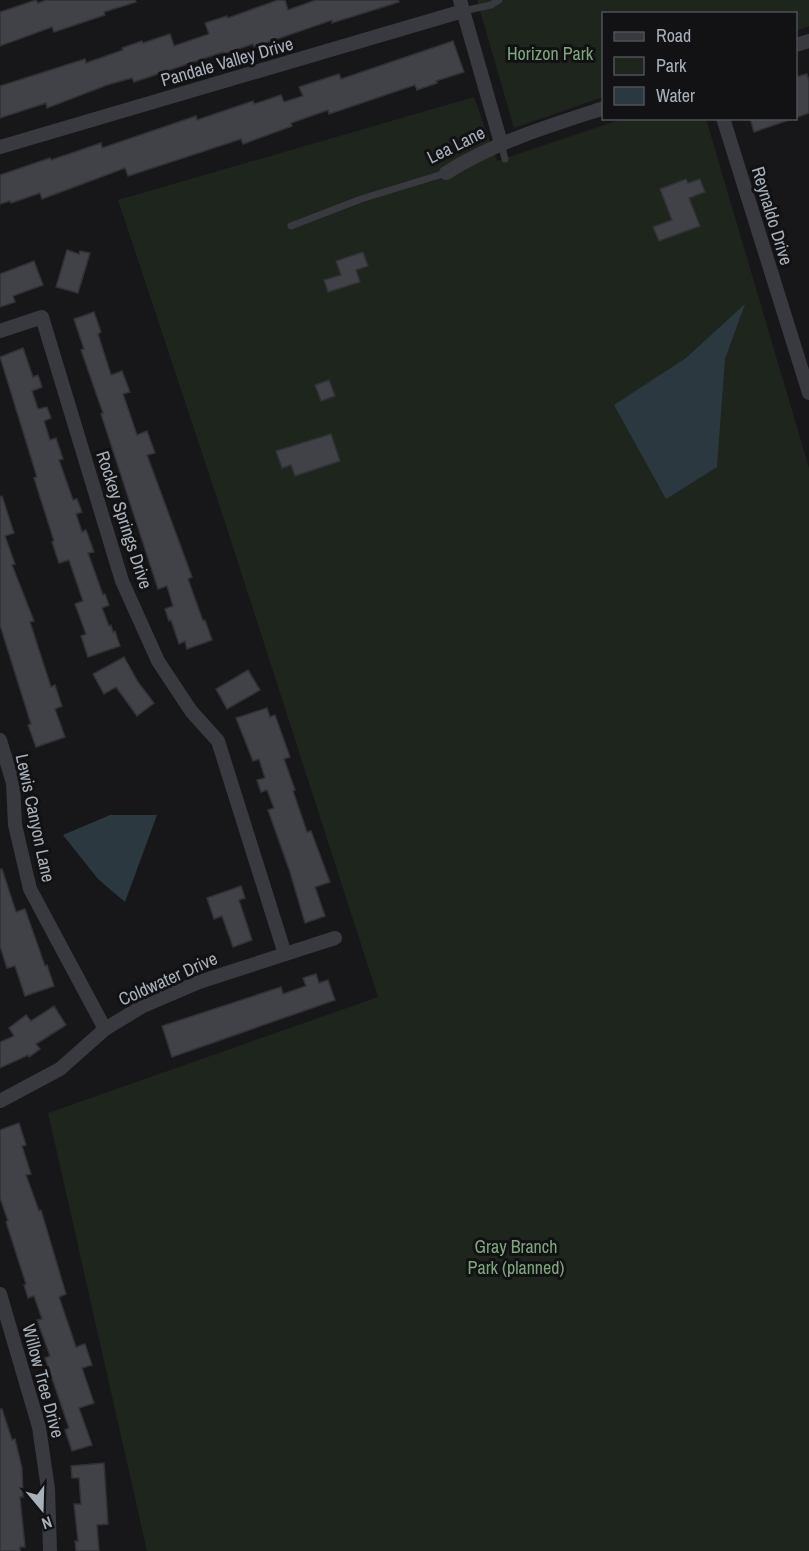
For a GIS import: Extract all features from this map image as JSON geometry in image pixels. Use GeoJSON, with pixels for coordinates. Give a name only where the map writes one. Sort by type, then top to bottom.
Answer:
{"type":"FeatureCollection","features":[{"type":"Feature","properties":{"kind":"street"},"geometry":{"type":"LineString","coordinates":[[462,5],[501,143]]}},
{"type":"Feature","properties":{"kind":"street","name":"Pandale Valley Drive"},"geometry":{"type":"LineString","coordinates":[[0,147],[462,5]]}},
{"type":"Feature","properties":{"kind":"street","name":"Lea Lane"},"geometry":{"type":"LineString","coordinates":[[446,173],[501,143],[602,108]]}},
{"type":"Feature","properties":{"kind":"street","name":"Reynaldo Drive"},"geometry":{"type":"LineString","coordinates":[[724,120],[809,393]]}},
{"type":"Feature","properties":{"kind":"street","name":"Rockey Springs Drive"},"geometry":{"type":"LineString","coordinates":[[0,332],[42,317],[122,581],[158,661],[191,711],[218,741],[285,954]]}},
{"type":"Feature","properties":{"kind":"street","name":"Lewis Canyon Lane"},"geometry":{"type":"LineString","coordinates":[[0,740],[13,783],[15,825],[30,889],[105,1029]]}},
{"type":"Feature","properties":{"kind":"street","name":"Coldwater Drive"},"geometry":{"type":"LineString","coordinates":[[0,1101],[60,1069],[105,1029],[143,1006],[199,982],[335,938]]}},
{"type":"Feature","properties":{"kind":"street","name":"Willow Tree Drive"},"geometry":{"type":"LineString","coordinates":[[0,1294],[39,1427],[48,1489],[50,1551]]}},
{"type":"Feature","properties":{"kind":"lane"},"geometry":{"type":"LineString","coordinates":[[462,5],[491,5],[499,0]]}},
{"type":"Feature","properties":{"kind":"lane"},"geometry":{"type":"LineString","coordinates":[[501,143],[505,159]]}},
{"type":"Feature","properties":{"kind":"lane","name":"Lea Lane"},"geometry":{"type":"LineString","coordinates":[[291,226],[361,199],[446,173]]}},
{"type":"Feature","properties":{"kind":"green space","name":"Horizon Park"},"geometry":{"type":"Polygon","coordinates":[[[477,0],[809,0],[809,26],[797,31],[797,12],[602,12],[602,97],[514,128],[477,0]]]}},
{"type":"Feature","properties":{"kind":"green space","name":"Gray Branch Park (planned)"},"geometry":{"type":"Polygon","coordinates":[[[474,97],[497,161],[619,120],[706,120],[809,468],[809,1551],[147,1551],[48,1113],[378,997],[224,519],[118,200],[474,97]]]}},
{"type":"Feature","properties":{"kind":"water"},"geometry":{"type":"Polygon","coordinates":[[[745,304],[725,359],[717,467],[666,499],[614,405],[686,358],[745,304]]]}},
{"type":"Feature","properties":{"kind":"water"},"geometry":{"type":"Polygon","coordinates":[[[110,815],[157,815],[125,902],[98,879],[63,835],[110,815]]]}},
{"type":"Feature","properties":{"kind":"building"},"geometry":{"type":"Polygon","coordinates":[[[36,0],[38,3],[46,0],[135,0],[136,2],[54,32],[52,27],[0,46],[0,12],[36,0]]]}},
{"type":"Feature","properties":{"kind":"building"},"geometry":{"type":"Polygon","coordinates":[[[278,0],[285,0],[288,10],[316,0],[398,0],[399,2],[332,23],[332,20],[254,47],[253,44],[223,54],[223,52],[134,82],[132,78],[107,85],[47,108],[46,103],[0,118],[0,86],[85,59],[86,63],[142,41],[143,43],[170,34],[174,46],[209,34],[205,23],[227,16],[228,18],[278,0]]]}},
{"type":"Feature","properties":{"kind":"building"},"geometry":{"type":"Polygon","coordinates":[[[453,41],[464,72],[436,81],[437,83],[417,90],[415,85],[329,114],[328,110],[243,144],[241,139],[128,176],[125,168],[42,199],[40,193],[11,203],[10,201],[0,204],[0,175],[101,143],[102,148],[196,116],[197,120],[253,101],[254,104],[281,95],[284,102],[303,96],[299,87],[339,74],[341,79],[453,41]]]}},
{"type":"Feature","properties":{"kind":"building"},"geometry":{"type":"Polygon","coordinates":[[[807,74],[809,113],[797,117],[797,76],[807,74]]]}},
{"type":"Feature","properties":{"kind":"building"},"geometry":{"type":"Polygon","coordinates":[[[751,120],[789,120],[754,132],[751,120]]]}},
{"type":"Feature","properties":{"kind":"building"},"geometry":{"type":"Polygon","coordinates":[[[686,179],[688,183],[700,179],[705,192],[689,198],[700,226],[659,241],[653,227],[672,220],[660,189],[686,179]]]}},
{"type":"Feature","properties":{"kind":"building"},"geometry":{"type":"Polygon","coordinates":[[[67,250],[79,254],[80,251],[90,253],[78,293],[56,287],[67,250]]]}},
{"type":"Feature","properties":{"kind":"building"},"geometry":{"type":"Polygon","coordinates":[[[363,252],[368,266],[356,270],[360,282],[328,292],[324,280],[341,275],[336,261],[363,252]]]}},
{"type":"Feature","properties":{"kind":"building"},"geometry":{"type":"Polygon","coordinates":[[[34,261],[43,285],[13,296],[15,302],[0,307],[0,274],[34,261]]]}},
{"type":"Feature","properties":{"kind":"building"},"geometry":{"type":"Polygon","coordinates":[[[94,312],[101,332],[98,334],[111,375],[122,371],[130,392],[123,394],[137,435],[147,431],[155,453],[147,455],[192,577],[188,579],[212,640],[187,649],[185,641],[179,644],[171,620],[169,621],[165,609],[173,606],[167,586],[158,589],[81,350],[84,349],[74,319],[94,312]]]}},
{"type":"Feature","properties":{"kind":"building"},"geometry":{"type":"Polygon","coordinates":[[[23,348],[33,377],[38,375],[42,387],[32,391],[38,409],[47,407],[51,418],[44,421],[50,440],[56,438],[63,459],[59,460],[73,500],[77,499],[82,512],[76,514],[82,532],[86,530],[94,552],[88,553],[103,595],[105,594],[109,605],[102,608],[109,626],[111,625],[113,632],[115,631],[120,646],[88,657],[81,636],[86,634],[75,604],[83,601],[69,560],[59,563],[34,478],[37,477],[0,357],[23,348]]]}},
{"type":"Feature","properties":{"kind":"building"},"geometry":{"type":"Polygon","coordinates":[[[329,380],[335,396],[321,401],[315,385],[329,380]]]}},
{"type":"Feature","properties":{"kind":"building"},"geometry":{"type":"Polygon","coordinates":[[[331,434],[340,461],[295,476],[291,465],[282,468],[276,451],[331,434]]]}},
{"type":"Feature","properties":{"kind":"building"},"geometry":{"type":"Polygon","coordinates":[[[2,496],[14,533],[5,536],[15,564],[12,565],[34,621],[30,622],[51,687],[55,685],[62,706],[55,709],[65,737],[36,747],[0,625],[0,497],[2,496]]]}},
{"type":"Feature","properties":{"kind":"building"},"geometry":{"type":"Polygon","coordinates":[[[124,657],[138,682],[154,703],[137,716],[116,687],[104,694],[93,674],[124,657]]]}},
{"type":"Feature","properties":{"kind":"building"},"geometry":{"type":"Polygon","coordinates":[[[248,670],[260,690],[227,709],[216,689],[248,670]]]}},
{"type":"Feature","properties":{"kind":"building"},"geometry":{"type":"Polygon","coordinates":[[[267,708],[270,717],[275,715],[290,757],[284,759],[295,790],[293,791],[307,832],[311,831],[330,882],[315,887],[325,916],[305,923],[268,810],[274,808],[267,790],[261,792],[257,780],[265,778],[259,759],[253,761],[236,718],[267,708]]]}},
{"type":"Feature","properties":{"kind":"building"},"geometry":{"type":"Polygon","coordinates":[[[0,869],[2,869],[16,912],[25,909],[54,986],[25,996],[15,966],[7,968],[0,946],[0,869]]]}},
{"type":"Feature","properties":{"kind":"building"},"geometry":{"type":"Polygon","coordinates":[[[241,886],[245,898],[239,900],[252,940],[233,947],[222,916],[214,919],[207,898],[241,886]]]}},
{"type":"Feature","properties":{"kind":"building"},"geometry":{"type":"Polygon","coordinates":[[[316,974],[319,983],[328,980],[335,1000],[172,1057],[162,1026],[281,987],[283,994],[306,986],[303,978],[316,974]]]}},
{"type":"Feature","properties":{"kind":"building"},"geometry":{"type":"Polygon","coordinates":[[[54,1006],[66,1025],[36,1044],[40,1049],[29,1057],[28,1055],[0,1068],[0,1042],[14,1036],[9,1028],[26,1015],[31,1021],[54,1006]]]}},
{"type":"Feature","properties":{"kind":"building"},"geometry":{"type":"Polygon","coordinates":[[[19,1123],[26,1145],[22,1146],[31,1174],[26,1175],[39,1211],[41,1210],[66,1294],[59,1297],[76,1347],[85,1344],[92,1365],[82,1368],[94,1403],[79,1408],[92,1445],[72,1451],[65,1430],[69,1428],[45,1358],[50,1356],[37,1320],[42,1319],[34,1296],[28,1298],[24,1285],[26,1284],[0,1198],[0,1130],[19,1123]]]}},
{"type":"Feature","properties":{"kind":"building"},"geometry":{"type":"Polygon","coordinates":[[[0,1409],[2,1409],[12,1440],[15,1439],[22,1468],[23,1497],[20,1497],[25,1547],[20,1547],[20,1551],[0,1551],[0,1409]]]}},
{"type":"Feature","properties":{"kind":"building"},"geometry":{"type":"Polygon","coordinates":[[[104,1463],[108,1524],[97,1525],[99,1551],[76,1551],[75,1541],[78,1541],[74,1504],[81,1504],[79,1478],[72,1478],[71,1466],[104,1463]]]}}]}
